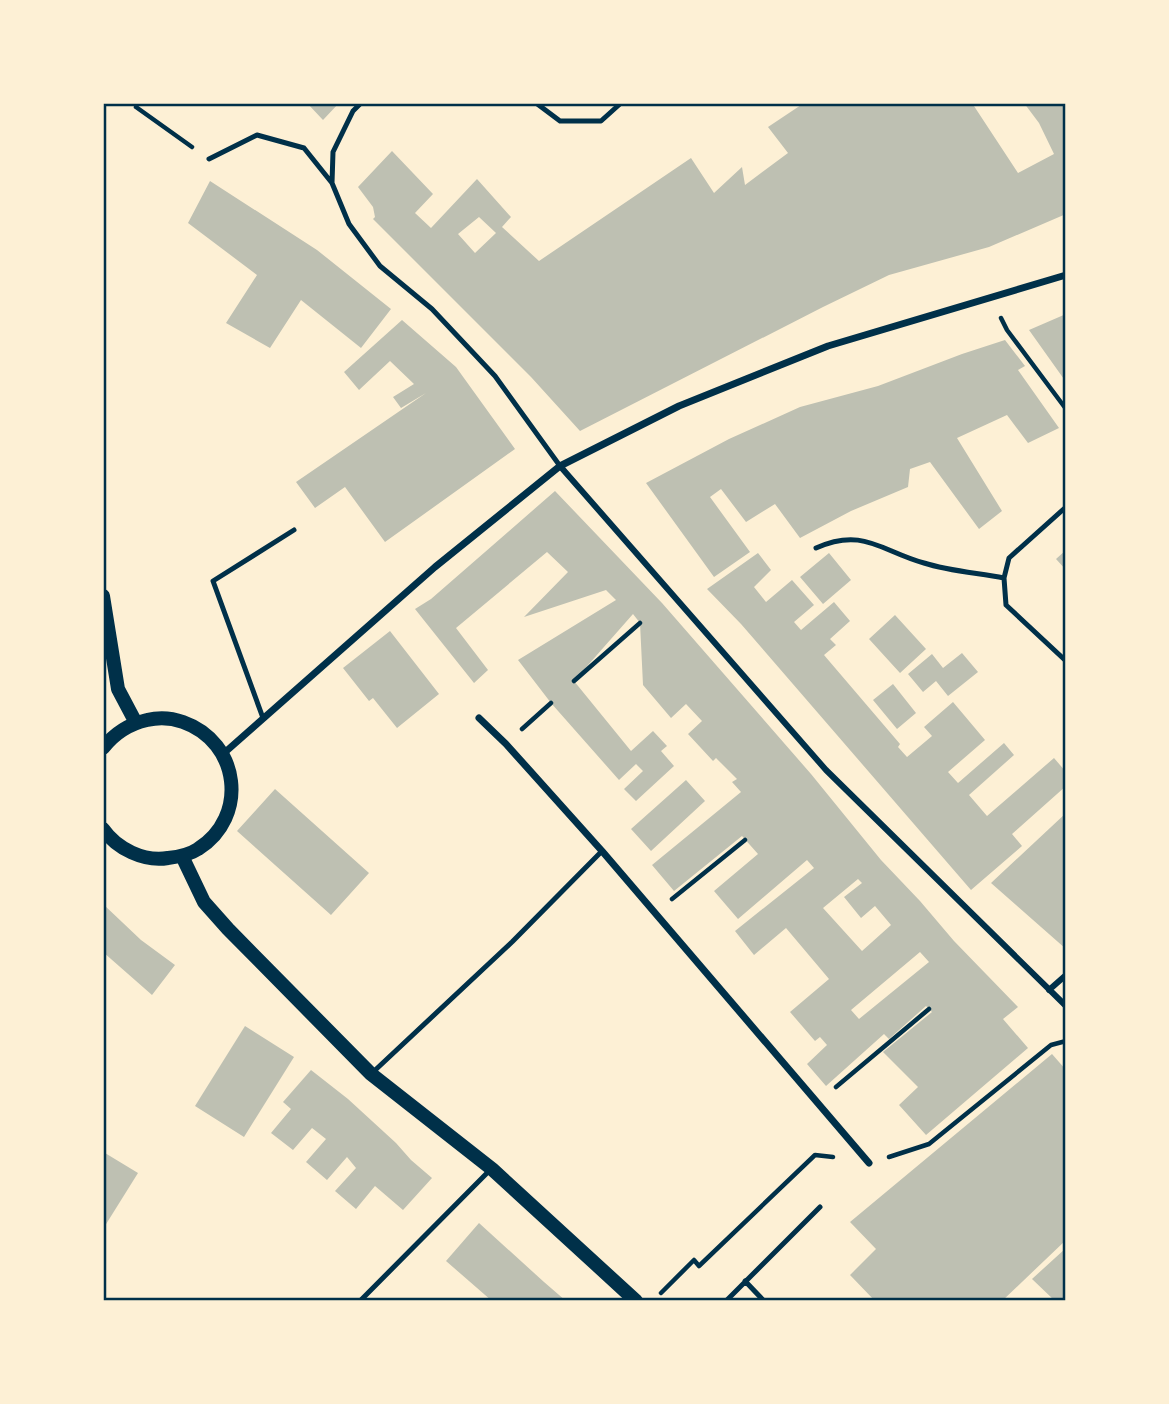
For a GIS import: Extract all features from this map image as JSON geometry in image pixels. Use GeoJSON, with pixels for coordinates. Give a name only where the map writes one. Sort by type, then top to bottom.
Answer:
{"type":"FeatureCollection","features":[{"type":"Feature","properties":{"kind":"main road"},"geometry":{"type":"LineString","coordinates":[[103,596],[118,690],[136,723]]}},
{"type":"Feature","properties":{"kind":"main road"},"geometry":{"type":"LineString","coordinates":[[103,748],[116,734],[136,723],[163,718],[185,723],[202,731],[216,744],[229,767],[231,779],[228,811],[208,842],[196,850],[182,856],[158,859],[145,857],[119,846],[105,834]]}},
{"type":"Feature","properties":{"kind":"main road"},"geometry":{"type":"LineString","coordinates":[[182,856],[204,902],[371,1074],[492,1168],[636,1301]]}},
{"type":"Feature","properties":{"kind":"street"},"geometry":{"type":"LineString","coordinates":[[223,754],[435,567],[560,466],[679,406],[828,346],[1066,275]]}},
{"type":"Feature","properties":{"kind":"street"},"geometry":{"type":"LineString","coordinates":[[560,466],[827,770],[1066,1006]]}},
{"type":"Feature","properties":{"kind":"street"},"geometry":{"type":"LineString","coordinates":[[479,718],[506,744],[602,851],[869,1163]]}},
{"type":"Feature","properties":{"kind":"street"},"geometry":{"type":"LineString","coordinates":[[1049,990],[1066,975]]}},
{"type":"Feature","properties":{"kind":"lane"},"geometry":{"type":"LineString","coordinates":[[332,183],[333,152],[353,111],[360,103]]}},
{"type":"Feature","properties":{"kind":"lane"},"geometry":{"type":"LineString","coordinates":[[536,103],[560,121],[601,121],[621,103]]}},
{"type":"Feature","properties":{"kind":"lane"},"geometry":{"type":"LineString","coordinates":[[209,159],[257,135],[304,148],[332,183],[349,224],[380,267],[432,309],[495,376],[560,466]]}},
{"type":"Feature","properties":{"kind":"lane"},"geometry":{"type":"LineString","coordinates":[[1066,507],[1009,558],[1004,578],[1006,605],[1066,662]]}},
{"type":"Feature","properties":{"kind":"lane"},"geometry":{"type":"LineString","coordinates":[[263,719],[213,581],[294,530]]}},
{"type":"Feature","properties":{"kind":"lane"},"geometry":{"type":"LineString","coordinates":[[816,548],[833,540],[865,540],[924,564],[1004,578]]}},
{"type":"Feature","properties":{"kind":"lane"},"geometry":{"type":"LineString","coordinates":[[371,1074],[512,943],[602,851]]}},
{"type":"Feature","properties":{"kind":"lane"},"geometry":{"type":"LineString","coordinates":[[360,1301],[492,1168]]}},
{"type":"Feature","properties":{"kind":"lane"},"geometry":{"type":"LineString","coordinates":[[726,1301],[820,1207]]}},
{"type":"Feature","properties":{"kind":"lane"},"geometry":{"type":"LineString","coordinates":[[745,1281],[764,1301]]}},
{"type":"Feature","properties":{"kind":"path"},"geometry":{"type":"LineString","coordinates":[[136,107],[209,159]]}},
{"type":"Feature","properties":{"kind":"path"},"geometry":{"type":"LineString","coordinates":[[990,298],[1007,330],[1066,409]]}},
{"type":"Feature","properties":{"kind":"path"},"geometry":{"type":"LineString","coordinates":[[574,681],[640,623]]}},
{"type":"Feature","properties":{"kind":"path"},"geometry":{"type":"LineString","coordinates":[[506,744],[551,703]]}},
{"type":"Feature","properties":{"kind":"path"},"geometry":{"type":"LineString","coordinates":[[655,913],[745,840]]}},
{"type":"Feature","properties":{"kind":"path"},"geometry":{"type":"LineString","coordinates":[[817,1103],[929,1009]]}},
{"type":"Feature","properties":{"kind":"building"},"geometry":{"type":"Polygon","coordinates":[[[307,103],[339,103],[323,120],[307,103]]]}},
{"type":"Feature","properties":{"kind":"building"},"geometry":{"type":"Polygon","coordinates":[[[804,103],[972,103],[1018,173],[1054,154],[1039,123],[1024,103],[1066,103],[1066,214],[989,247],[889,275],[580,431],[531,377],[373,219],[373,207],[358,187],[392,151],[433,194],[415,213],[431,228],[477,179],[511,217],[502,227],[539,261],[691,158],[714,193],[742,167],[745,185],[788,153],[768,127],[804,103]],[[479,217],[458,234],[475,253],[496,233],[479,217]]]}},
{"type":"Feature","properties":{"kind":"building"},"geometry":{"type":"Polygon","coordinates":[[[210,181],[317,250],[391,309],[361,348],[301,300],[270,348],[226,323],[257,275],[188,223],[210,181]]]}},
{"type":"Feature","properties":{"kind":"building"},"geometry":{"type":"Polygon","coordinates":[[[1066,314],[1066,382],[1029,330],[1066,314]]]}},
{"type":"Feature","properties":{"kind":"building"},"geometry":{"type":"Polygon","coordinates":[[[402,320],[456,367],[515,449],[385,542],[345,487],[315,508],[296,482],[426,393],[401,408],[393,397],[414,384],[390,361],[359,390],[344,372],[402,320]]]}},
{"type":"Feature","properties":{"kind":"building"},"geometry":{"type":"Polygon","coordinates":[[[1005,340],[1025,366],[1018,370],[1059,428],[1028,443],[1007,415],[957,438],[1002,511],[979,529],[930,462],[910,469],[908,487],[851,511],[800,538],[775,504],[746,522],[721,489],[710,497],[750,552],[714,577],[646,483],[729,439],[800,407],[878,386],[1005,340]]]}},
{"type":"Feature","properties":{"kind":"building"},"geometry":{"type":"Polygon","coordinates":[[[555,491],[662,603],[811,774],[881,860],[1018,1007],[1003,1019],[1028,1048],[926,1135],[899,1105],[918,1087],[883,1052],[932,1012],[926,1006],[889,1039],[884,1034],[826,1086],[807,1064],[827,1045],[820,1037],[815,1041],[790,1012],[829,979],[786,928],[754,955],[735,931],[814,868],[807,860],[738,919],[714,891],[758,854],[742,836],[674,891],[652,865],[741,792],[732,782],[737,779],[716,758],[713,761],[688,734],[702,721],[686,704],[671,718],[643,685],[640,623],[633,614],[574,681],[631,751],[653,731],[667,746],[661,751],[674,766],[636,801],[624,789],[643,771],[636,764],[619,780],[551,703],[518,660],[616,600],[606,590],[524,617],[568,572],[547,552],[456,628],[488,670],[474,683],[415,609],[431,599],[555,491]],[[858,879],[823,908],[862,951],[891,925],[875,906],[861,918],[844,897],[862,883],[858,879]],[[920,952],[851,1010],[859,1019],[929,962],[920,952]]]}},
{"type":"Feature","properties":{"kind":"building"},"geometry":{"type":"Polygon","coordinates":[[[1066,550],[1066,570],[1056,559],[1066,550]]]}},
{"type":"Feature","properties":{"kind":"building"},"geometry":{"type":"Polygon","coordinates":[[[758,553],[771,570],[754,587],[766,602],[792,580],[814,605],[794,622],[801,630],[834,602],[850,621],[830,639],[836,645],[824,655],[900,744],[898,747],[907,757],[932,736],[924,727],[953,702],[985,740],[948,772],[958,783],[1004,743],[1014,755],[969,795],[987,816],[1054,758],[1066,772],[1066,786],[1012,834],[1022,846],[971,890],[741,624],[707,589],[758,553]]]}},
{"type":"Feature","properties":{"kind":"building"},"geometry":{"type":"Polygon","coordinates":[[[829,553],[851,580],[823,604],[800,577],[829,553]]]}},
{"type":"Feature","properties":{"kind":"building"},"geometry":{"type":"Polygon","coordinates":[[[895,615],[926,649],[900,673],[869,639],[895,615]]]}},
{"type":"Feature","properties":{"kind":"building"},"geometry":{"type":"Polygon","coordinates":[[[390,631],[439,694],[397,728],[373,698],[369,701],[343,668],[390,631]]]}},
{"type":"Feature","properties":{"kind":"building"},"geometry":{"type":"Polygon","coordinates":[[[962,653],[978,672],[948,696],[936,681],[923,692],[908,674],[932,654],[943,668],[962,653]]]}},
{"type":"Feature","properties":{"kind":"building"},"geometry":{"type":"Polygon","coordinates":[[[893,684],[916,713],[897,729],[873,700],[893,684]]]}},
{"type":"Feature","properties":{"kind":"building"},"geometry":{"type":"Polygon","coordinates":[[[686,780],[705,801],[651,851],[631,829],[686,780]]]}},
{"type":"Feature","properties":{"kind":"building"},"geometry":{"type":"Polygon","coordinates":[[[275,789],[369,873],[331,915],[237,831],[275,789]]]}},
{"type":"Feature","properties":{"kind":"building"},"geometry":{"type":"Polygon","coordinates":[[[1066,813],[1066,949],[991,883],[1066,813]]]}},
{"type":"Feature","properties":{"kind":"building"},"geometry":{"type":"Polygon","coordinates":[[[103,904],[141,940],[175,965],[152,995],[103,952],[103,904]]]}},
{"type":"Feature","properties":{"kind":"building"},"geometry":{"type":"Polygon","coordinates":[[[245,1026],[294,1057],[244,1137],[195,1106],[245,1026]]]}},
{"type":"Feature","properties":{"kind":"building"},"geometry":{"type":"Polygon","coordinates":[[[1052,1054],[1066,1070],[1066,1240],[1002,1301],[875,1301],[850,1275],[876,1249],[850,1222],[1052,1054]]]}},
{"type":"Feature","properties":{"kind":"building"},"geometry":{"type":"Polygon","coordinates":[[[311,1070],[348,1099],[432,1178],[403,1210],[375,1186],[356,1209],[335,1191],[356,1168],[347,1157],[327,1180],[306,1162],[326,1139],[312,1128],[293,1150],[271,1133],[291,1109],[283,1102],[311,1070]]]}},
{"type":"Feature","properties":{"kind":"building"},"geometry":{"type":"Polygon","coordinates":[[[105,1153],[138,1173],[103,1229],[103,1156],[105,1153]]]}},
{"type":"Feature","properties":{"kind":"building"},"geometry":{"type":"Polygon","coordinates":[[[479,1223],[566,1301],[492,1301],[446,1261],[479,1223]]]}},
{"type":"Feature","properties":{"kind":"building"},"geometry":{"type":"Polygon","coordinates":[[[1066,1248],[1066,1301],[1055,1301],[1032,1279],[1066,1248]]]}}]}
